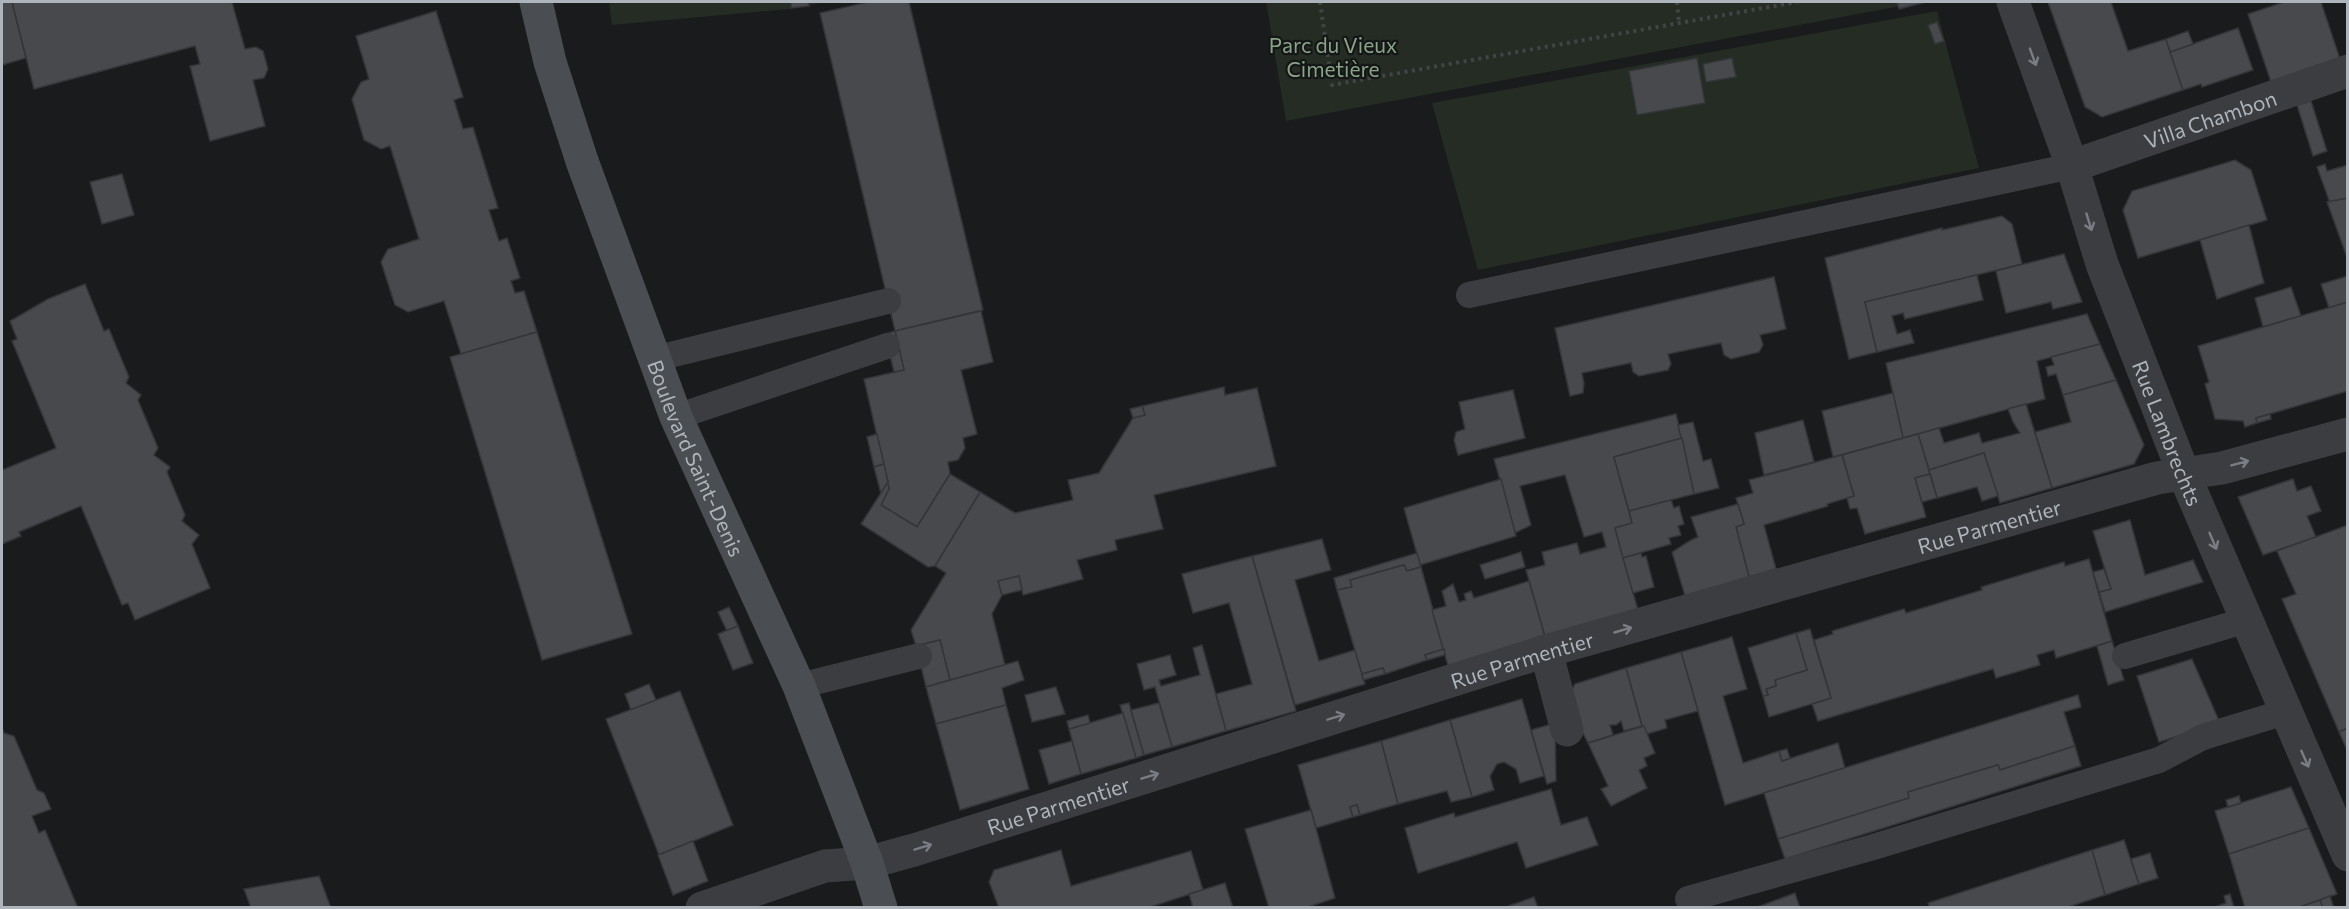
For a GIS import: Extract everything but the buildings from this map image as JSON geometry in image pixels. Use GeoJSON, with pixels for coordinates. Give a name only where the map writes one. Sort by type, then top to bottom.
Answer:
{"type":"FeatureCollection","features":[{"type":"Feature","properties":{"kind":"main road","name":"Boulevard Saint-Denis"},"geometry":{"type":"LineString","coordinates":[[536,2],[550,63],[582,161],[676,417],[799,686],[867,863],[881,908]]}},
{"type":"Feature","properties":{"kind":"street","name":"Rue Lambrechts"},"geometry":{"type":"LineString","coordinates":[[2013,2],[2072,166],[2102,264],[2183,472],[2348,855]]}},
{"type":"Feature","properties":{"kind":"street","name":"Villa Chambon"},"geometry":{"type":"LineString","coordinates":[[2072,166],[2348,71]]}},
{"type":"Feature","properties":{"kind":"street","name":"Rue Parmentier"},"geometry":{"type":"LineString","coordinates":[[702,908],[825,866],[867,863],[1546,651],[2157,478],[2183,472],[2222,468],[2348,434]]}},
{"type":"Feature","properties":{"kind":"street"},"geometry":{"type":"LineString","coordinates":[[1546,651],[1567,730]]}},
{"type":"Feature","properties":{"kind":"lane"},"geometry":{"type":"LineString","coordinates":[[1469,295],[2072,166]]}},
{"type":"Feature","properties":{"kind":"lane"},"geometry":{"type":"LineString","coordinates":[[654,358],[888,301]]}},
{"type":"Feature","properties":{"kind":"lane"},"geometry":{"type":"LineString","coordinates":[[676,417],[887,346]]}},
{"type":"Feature","properties":{"kind":"lane"},"geometry":{"type":"LineString","coordinates":[[2125,656],[2247,620]]}},
{"type":"Feature","properties":{"kind":"lane"},"geometry":{"type":"LineString","coordinates":[[799,686],[919,656]]}},
{"type":"Feature","properties":{"kind":"lane"},"geometry":{"type":"LineString","coordinates":[[1688,899],[1870,848],[2159,760],[2203,737],[2285,712]]}},
{"type":"Feature","properties":{"kind":"path"},"geometry":{"type":"LineString","coordinates":[[1320,2],[1332,85],[1797,2]]}},
{"type":"Feature","properties":{"kind":"path"},"geometry":{"type":"LineString","coordinates":[[1677,2],[1679,23]]}},
{"type":"Feature","properties":{"kind":"green space"},"geometry":{"type":"Polygon","coordinates":[[[609,2],[825,2],[790,9],[612,25],[609,2]]]}},
{"type":"Feature","properties":{"kind":"green space","name":"Parc du Vieux Cimetière"},"geometry":{"type":"Polygon","coordinates":[[[1266,2],[1922,2],[1286,121],[1266,2]]]}},
{"type":"Feature","properties":{"kind":"green space"},"geometry":{"type":"Polygon","coordinates":[[[1937,11],[1979,168],[1478,270],[1432,103],[1937,11]]]}}]}
